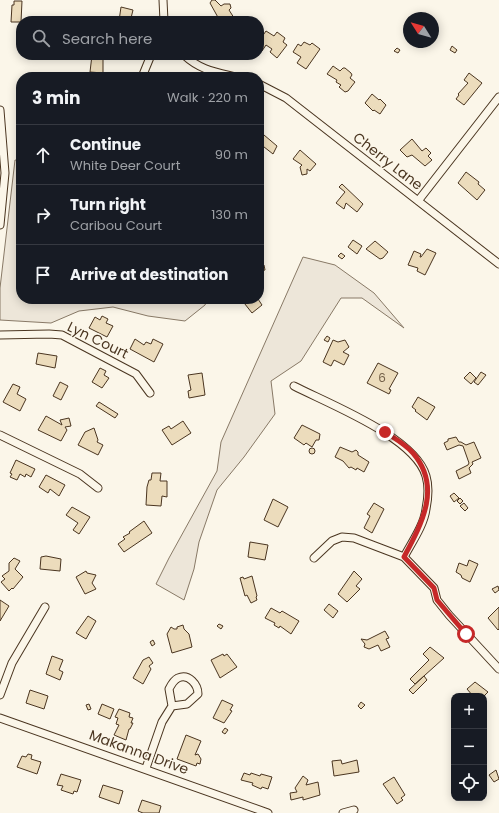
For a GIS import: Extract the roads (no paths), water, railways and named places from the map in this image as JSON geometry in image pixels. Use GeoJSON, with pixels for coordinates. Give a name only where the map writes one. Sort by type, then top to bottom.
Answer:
{"type":"FeatureCollection","features":[{"type":"Feature","properties":{"kind":"street"},"geometry":{"type":"LineString","coordinates":[[163,0],[164,16]]}},
{"type":"Feature","properties":{"kind":"street"},"geometry":{"type":"LineString","coordinates":[[144,72],[149,60]]}},
{"type":"Feature","properties":{"kind":"street"},"geometry":{"type":"LineString","coordinates":[[191,60],[201,67],[213,72]]}},
{"type":"Feature","properties":{"kind":"street","name":"Cherry Lane"},"geometry":{"type":"LineString","coordinates":[[264,87],[286,98],[499,264]]}},
{"type":"Feature","properties":{"kind":"street"},"geometry":{"type":"LineString","coordinates":[[418,201],[499,97]]}},
{"type":"Feature","properties":{"kind":"street"},"geometry":{"type":"LineString","coordinates":[[0,110],[5,173],[0,225]]}},
{"type":"Feature","properties":{"kind":"street","name":"Lyn Court"},"geometry":{"type":"LineString","coordinates":[[0,335],[62,335],[136,374],[150,392]]}},
{"type":"Feature","properties":{"kind":"street"},"geometry":{"type":"LineString","coordinates":[[294,386],[385,432],[412,453],[420,464],[426,476],[426,511],[404,557]]}},
{"type":"Feature","properties":{"kind":"street"},"geometry":{"type":"LineString","coordinates":[[0,435],[80,474],[98,488]]}},
{"type":"Feature","properties":{"kind":"street"},"geometry":{"type":"LineString","coordinates":[[314,558],[332,541],[342,537],[354,538],[404,557],[434,588],[437,600],[449,615],[499,669]]}},
{"type":"Feature","properties":{"kind":"street"},"geometry":{"type":"LineString","coordinates":[[0,695],[12,663],[45,607]]}},
{"type":"Feature","properties":{"kind":"street"},"geometry":{"type":"LineString","coordinates":[[146,768],[162,722],[172,706],[169,689],[174,681],[181,677],[190,679],[194,682],[198,690],[194,699],[188,704],[172,706]]}},
{"type":"Feature","properties":{"kind":"street","name":"Makanna Drive"},"geometry":{"type":"LineString","coordinates":[[0,718],[146,768],[268,813]]}},
{"type":"Feature","properties":{"kind":"street"},"geometry":{"type":"LineString","coordinates":[[343,813],[354,810]]}}]}
